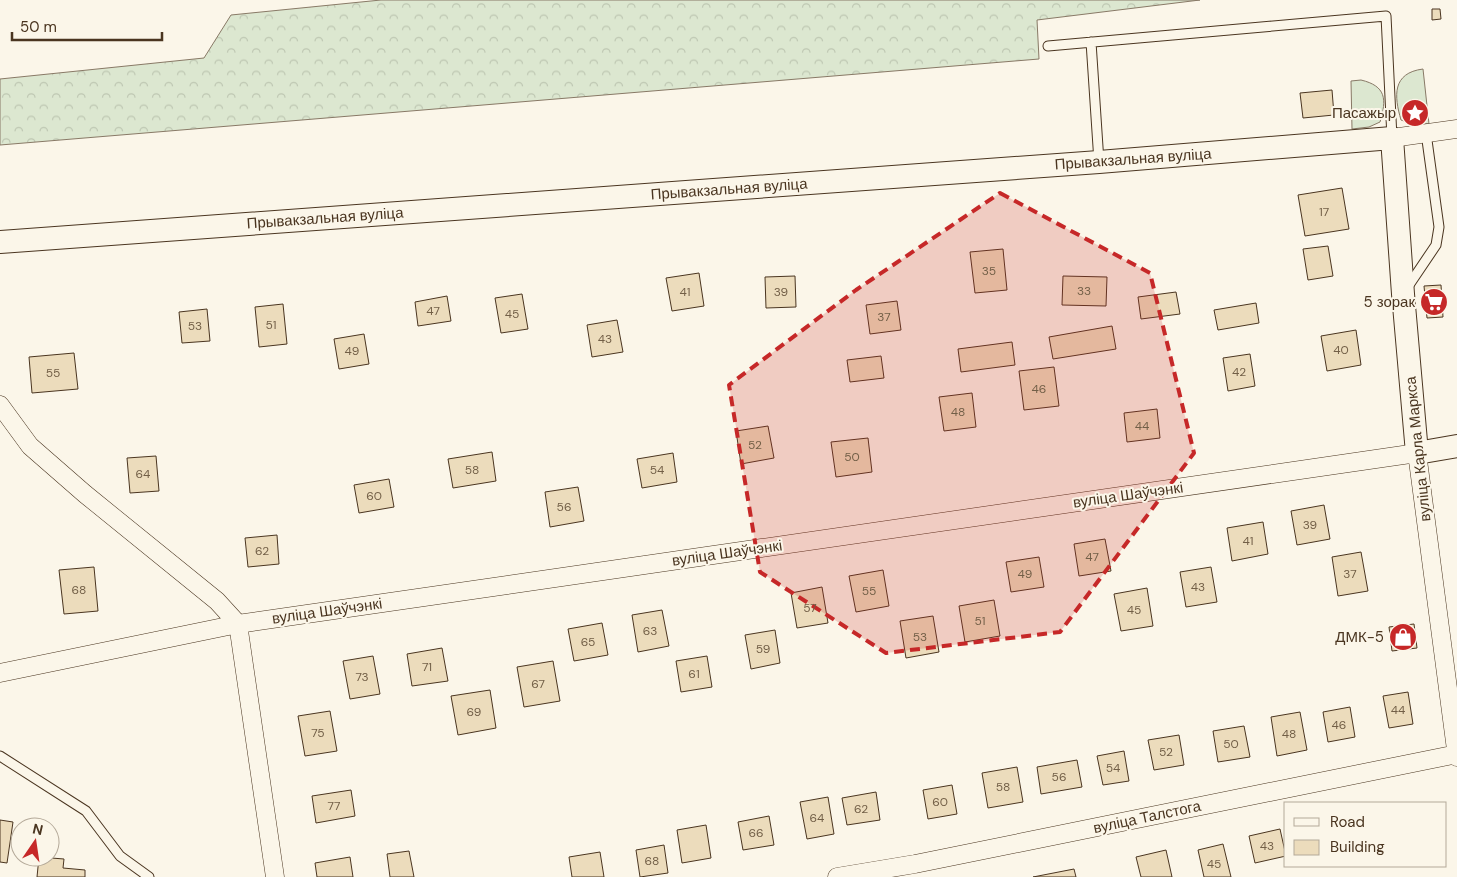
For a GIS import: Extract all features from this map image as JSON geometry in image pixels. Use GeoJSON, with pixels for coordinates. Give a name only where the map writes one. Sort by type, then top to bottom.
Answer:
{"type":"FeatureCollection","features":[{"type":"Feature","properties":{"kind":"street","name":"Прывакзальная вуліца"},"geometry":{"type":"LineString","coordinates":[[0,242],[1099,162],[1392,138],[1457,129]]}},
{"type":"Feature","properties":{"kind":"street","name":"вуліца Карла Маркса"},"geometry":{"type":"LineString","coordinates":[[1392,138],[1416,453],[1457,755]]}},
{"type":"Feature","properties":{"kind":"street"},"geometry":{"type":"LineString","coordinates":[[0,405],[30,446],[85,494],[217,601],[238,624],[275,877]]}},
{"type":"Feature","properties":{"kind":"street","name":"вуліца Шаўчэнкі"},"geometry":{"type":"LineString","coordinates":[[0,673],[238,624],[1457,446]]}},
{"type":"Feature","properties":{"kind":"street","name":"вуліца Талстога"},"geometry":{"type":"LineString","coordinates":[[837,877],[915,864],[1457,755]]}},
{"type":"Feature","properties":{"kind":"lane"},"geometry":{"type":"LineString","coordinates":[[1048,46],[1386,16],[1392,138]]}},
{"type":"Feature","properties":{"kind":"lane"},"geometry":{"type":"LineString","coordinates":[[1091,42],[1099,162]]}},
{"type":"Feature","properties":{"kind":"lane"},"geometry":{"type":"LineString","coordinates":[[1403,294],[1436,245],[1439,227],[1426,133]]}},
{"type":"Feature","properties":{"kind":"lane"},"geometry":{"type":"LineString","coordinates":[[0,756],[86,810],[120,856],[149,877]]}},
{"type":"Feature","properties":{"kind":"highlighted area"},"geometry":{"type":"Polygon","coordinates":[[[1000,193],[1150,273],[1194,453],[1060,632],[886,653],[760,572],[729,385],[856,290],[1000,193]]]}},
{"type":"Feature","properties":{"kind":"green space"},"geometry":{"type":"Polygon","coordinates":[[[381,0],[1200,0],[1037,20],[1039,59],[0,145],[0,79],[204,58],[231,15],[381,0]]]}},
{"type":"Feature","properties":{"kind":"green space"},"geometry":{"type":"Polygon","coordinates":[[[1423,69],[1429,124],[1412,124],[1401,120],[1397,102],[1398,87],[1406,75],[1423,69]]]}},
{"type":"Feature","properties":{"kind":"green space"},"geometry":{"type":"Polygon","coordinates":[[[1361,80],[1380,90],[1384,100],[1384,107],[1380,122],[1369,127],[1352,129],[1351,81],[1361,80]]]}},
{"type":"Feature","properties":{"kind":"building"},"geometry":{"type":"Polygon","coordinates":[[[1432,9],[1440,9],[1441,19],[1432,20],[1432,9]]]}},
{"type":"Feature","properties":{"kind":"building"},"geometry":{"type":"Polygon","coordinates":[[[1332,90],[1334,115],[1303,118],[1300,93],[1332,90]]]}},
{"type":"Feature","properties":{"kind":"building"},"geometry":{"type":"Polygon","coordinates":[[[1342,188],[1349,229],[1305,236],[1298,195],[1342,188]]]}},
{"type":"Feature","properties":{"kind":"building"},"geometry":{"type":"Polygon","coordinates":[[[1328,246],[1333,276],[1308,280],[1303,249],[1328,246]]]}},
{"type":"Feature","properties":{"kind":"building"},"geometry":{"type":"Polygon","coordinates":[[[1003,249],[1007,290],[975,293],[970,252],[1003,249]]]}},
{"type":"Feature","properties":{"kind":"building"},"geometry":{"type":"Polygon","coordinates":[[[699,273],[704,306],[672,311],[666,278],[699,273]]]}},
{"type":"Feature","properties":{"kind":"building"},"geometry":{"type":"Polygon","coordinates":[[[795,276],[796,307],[766,308],[765,277],[795,276]]]}},
{"type":"Feature","properties":{"kind":"building"},"geometry":{"type":"Polygon","coordinates":[[[1063,276],[1107,277],[1106,306],[1062,305],[1063,276]]]}},
{"type":"Feature","properties":{"kind":"building","name":"5 зорак"},"geometry":{"type":"Polygon","coordinates":[[[1441,285],[1443,317],[1427,318],[1424,286],[1441,285]]]}},
{"type":"Feature","properties":{"kind":"building"},"geometry":{"type":"Polygon","coordinates":[[[1176,292],[1180,314],[1141,319],[1138,297],[1176,292]]]}},
{"type":"Feature","properties":{"kind":"building"},"geometry":{"type":"Polygon","coordinates":[[[522,294],[528,329],[501,333],[495,298],[522,294]]]}},
{"type":"Feature","properties":{"kind":"building"},"geometry":{"type":"Polygon","coordinates":[[[447,296],[451,321],[418,326],[415,302],[447,296]]]}},
{"type":"Feature","properties":{"kind":"building"},"geometry":{"type":"Polygon","coordinates":[[[897,301],[901,330],[870,334],[866,305],[897,301]]]}},
{"type":"Feature","properties":{"kind":"building"},"geometry":{"type":"Polygon","coordinates":[[[1256,303],[1259,323],[1218,330],[1214,310],[1256,303]]]}},
{"type":"Feature","properties":{"kind":"building"},"geometry":{"type":"Polygon","coordinates":[[[283,304],[287,344],[259,347],[255,307],[283,304]]]}},
{"type":"Feature","properties":{"kind":"building"},"geometry":{"type":"Polygon","coordinates":[[[207,309],[210,341],[182,343],[179,312],[207,309]]]}},
{"type":"Feature","properties":{"kind":"building"},"geometry":{"type":"Polygon","coordinates":[[[617,320],[623,352],[592,357],[587,325],[617,320]]]}},
{"type":"Feature","properties":{"kind":"building"},"geometry":{"type":"Polygon","coordinates":[[[1112,326],[1116,349],[1053,359],[1049,337],[1112,326]]]}},
{"type":"Feature","properties":{"kind":"building"},"geometry":{"type":"Polygon","coordinates":[[[1356,330],[1361,365],[1327,371],[1321,336],[1356,330]]]}},
{"type":"Feature","properties":{"kind":"building"},"geometry":{"type":"Polygon","coordinates":[[[364,334],[369,364],[339,369],[334,339],[364,334]]]}},
{"type":"Feature","properties":{"kind":"building"},"geometry":{"type":"Polygon","coordinates":[[[1012,342],[1015,365],[961,372],[958,349],[1012,342]]]}},
{"type":"Feature","properties":{"kind":"building"},"geometry":{"type":"Polygon","coordinates":[[[74,353],[78,389],[32,393],[29,357],[74,353]]]}},
{"type":"Feature","properties":{"kind":"building"},"geometry":{"type":"Polygon","coordinates":[[[1250,354],[1255,386],[1228,391],[1223,358],[1250,354]]]}},
{"type":"Feature","properties":{"kind":"building"},"geometry":{"type":"Polygon","coordinates":[[[881,356],[884,378],[850,382],[847,360],[881,356]]]}},
{"type":"Feature","properties":{"kind":"building"},"geometry":{"type":"Polygon","coordinates":[[[1054,367],[1059,406],[1024,410],[1019,371],[1054,367]]]}},
{"type":"Feature","properties":{"kind":"building"},"geometry":{"type":"Polygon","coordinates":[[[972,393],[976,427],[944,431],[939,397],[972,393]]]}},
{"type":"Feature","properties":{"kind":"building"},"geometry":{"type":"Polygon","coordinates":[[[1157,409],[1160,438],[1127,442],[1124,413],[1157,409]]]}},
{"type":"Feature","properties":{"kind":"building"},"geometry":{"type":"Polygon","coordinates":[[[768,426],[774,458],[741,464],[736,431],[768,426]]]}},
{"type":"Feature","properties":{"kind":"building"},"geometry":{"type":"Polygon","coordinates":[[[868,438],[872,472],[836,477],[831,442],[868,438]]]}},
{"type":"Feature","properties":{"kind":"building"},"geometry":{"type":"Polygon","coordinates":[[[492,452],[496,481],[453,488],[448,459],[492,452]]]}},
{"type":"Feature","properties":{"kind":"building"},"geometry":{"type":"Polygon","coordinates":[[[673,453],[677,482],[642,488],[637,459],[673,453]]]}},
{"type":"Feature","properties":{"kind":"building"},"geometry":{"type":"Polygon","coordinates":[[[156,456],[159,491],[130,493],[127,458],[156,456]]]}},
{"type":"Feature","properties":{"kind":"building"},"geometry":{"type":"Polygon","coordinates":[[[389,479],[394,507],[359,513],[354,485],[389,479]]]}},
{"type":"Feature","properties":{"kind":"building"},"geometry":{"type":"Polygon","coordinates":[[[578,487],[584,521],[550,527],[545,492],[578,487]]]}},
{"type":"Feature","properties":{"kind":"building"},"geometry":{"type":"Polygon","coordinates":[[[1324,505],[1330,539],[1297,545],[1291,511],[1324,505]]]}},
{"type":"Feature","properties":{"kind":"building"},"geometry":{"type":"Polygon","coordinates":[[[1263,522],[1268,554],[1232,561],[1227,528],[1263,522]]]}},
{"type":"Feature","properties":{"kind":"building"},"geometry":{"type":"Polygon","coordinates":[[[277,535],[279,564],[248,567],[245,538],[277,535]]]}},
{"type":"Feature","properties":{"kind":"building"},"geometry":{"type":"Polygon","coordinates":[[[1105,539],[1111,571],[1079,576],[1074,544],[1105,539]]]}},
{"type":"Feature","properties":{"kind":"building"},"geometry":{"type":"Polygon","coordinates":[[[1361,552],[1368,591],[1338,596],[1332,557],[1361,552]]]}},
{"type":"Feature","properties":{"kind":"building"},"geometry":{"type":"Polygon","coordinates":[[[1039,557],[1044,587],[1011,592],[1006,562],[1039,557]]]}},
{"type":"Feature","properties":{"kind":"building"},"geometry":{"type":"Polygon","coordinates":[[[94,567],[98,611],[64,614],[59,570],[94,567]]]}},
{"type":"Feature","properties":{"kind":"building"},"geometry":{"type":"Polygon","coordinates":[[[1211,567],[1217,602],[1186,607],[1180,572],[1211,567]]]}},
{"type":"Feature","properties":{"kind":"building"},"geometry":{"type":"Polygon","coordinates":[[[883,570],[889,606],[856,612],[849,576],[883,570]]]}},
{"type":"Feature","properties":{"kind":"building"},"geometry":{"type":"Polygon","coordinates":[[[822,587],[828,623],[797,628],[791,593],[822,587]]]}},
{"type":"Feature","properties":{"kind":"building"},"geometry":{"type":"Polygon","coordinates":[[[1147,588],[1153,626],[1121,631],[1114,594],[1147,588]]]}},
{"type":"Feature","properties":{"kind":"building"},"geometry":{"type":"Polygon","coordinates":[[[994,600],[1000,636],[965,642],[959,606],[994,600]]]}},
{"type":"Feature","properties":{"kind":"building"},"geometry":{"type":"Polygon","coordinates":[[[662,610],[669,646],[638,652],[632,615],[662,610]]]}},
{"type":"Feature","properties":{"kind":"building"},"geometry":{"type":"Polygon","coordinates":[[[933,616],[939,652],[906,658],[900,621],[933,616]]]}},
{"type":"Feature","properties":{"kind":"building"},"geometry":{"type":"Polygon","coordinates":[[[602,623],[608,655],[574,661],[568,629],[602,623]]]}},
{"type":"Feature","properties":{"kind":"building","name":"ДМК-5"},"geometry":{"type":"Polygon","coordinates":[[[1414,624],[1417,648],[1392,651],[1389,627],[1414,624]]]}},
{"type":"Feature","properties":{"kind":"building"},"geometry":{"type":"Polygon","coordinates":[[[775,630],[780,663],[751,669],[745,635],[775,630]]]}},
{"type":"Feature","properties":{"kind":"building"},"geometry":{"type":"Polygon","coordinates":[[[442,648],[448,681],[412,686],[407,654],[442,648]]]}},
{"type":"Feature","properties":{"kind":"building"},"geometry":{"type":"Polygon","coordinates":[[[373,656],[380,694],[350,699],[343,661],[373,656]]]}},
{"type":"Feature","properties":{"kind":"building"},"geometry":{"type":"Polygon","coordinates":[[[707,656],[712,687],[681,692],[676,661],[707,656]]]}},
{"type":"Feature","properties":{"kind":"building"},"geometry":{"type":"Polygon","coordinates":[[[553,661],[560,701],[524,707],[517,667],[553,661]]]}},
{"type":"Feature","properties":{"kind":"building"},"geometry":{"type":"Polygon","coordinates":[[[490,690],[496,728],[458,735],[451,696],[490,690]]]}},
{"type":"Feature","properties":{"kind":"building"},"geometry":{"type":"Polygon","coordinates":[[[1408,692],[1413,724],[1389,728],[1383,696],[1408,692]]]}},
{"type":"Feature","properties":{"kind":"building"},"geometry":{"type":"Polygon","coordinates":[[[1350,707],[1355,737],[1328,742],[1323,712],[1350,707]]]}},
{"type":"Feature","properties":{"kind":"building"},"geometry":{"type":"Polygon","coordinates":[[[330,711],[337,751],[305,756],[298,716],[330,711]]]}},
{"type":"Feature","properties":{"kind":"building"},"geometry":{"type":"Polygon","coordinates":[[[1300,712],[1307,750],[1277,756],[1271,717],[1300,712]]]}},
{"type":"Feature","properties":{"kind":"building"},"geometry":{"type":"Polygon","coordinates":[[[1244,726],[1250,757],[1218,762],[1213,731],[1244,726]]]}},
{"type":"Feature","properties":{"kind":"building"},"geometry":{"type":"Polygon","coordinates":[[[1179,735],[1184,765],[1154,770],[1148,740],[1179,735]]]}},
{"type":"Feature","properties":{"kind":"building"},"geometry":{"type":"Polygon","coordinates":[[[1124,751],[1129,781],[1103,785],[1097,756],[1124,751]]]}},
{"type":"Feature","properties":{"kind":"building"},"geometry":{"type":"Polygon","coordinates":[[[1077,760],[1082,787],[1041,794],[1037,767],[1077,760]]]}},
{"type":"Feature","properties":{"kind":"building"},"geometry":{"type":"Polygon","coordinates":[[[1017,767],[1023,802],[988,808],[982,773],[1017,767]]]}},
{"type":"Feature","properties":{"kind":"building"},"geometry":{"type":"Polygon","coordinates":[[[952,785],[957,814],[928,819],[923,790],[952,785]]]}},
{"type":"Feature","properties":{"kind":"building"},"geometry":{"type":"Polygon","coordinates":[[[351,790],[355,816],[316,823],[312,796],[351,790]]]}},
{"type":"Feature","properties":{"kind":"building"},"geometry":{"type":"Polygon","coordinates":[[[876,792],[880,820],[847,825],[842,798],[876,792]]]}},
{"type":"Feature","properties":{"kind":"building"},"geometry":{"type":"Polygon","coordinates":[[[828,797],[834,834],[807,839],[800,802],[828,797]]]}},
{"type":"Feature","properties":{"kind":"building"},"geometry":{"type":"Polygon","coordinates":[[[769,816],[774,845],[743,850],[738,822],[769,816]]]}},
{"type":"Feature","properties":{"kind":"building"},"geometry":{"type":"Polygon","coordinates":[[[0,820],[10,822],[10,842],[7,863],[0,862],[0,820]]]}},
{"type":"Feature","properties":{"kind":"building"},"geometry":{"type":"Polygon","coordinates":[[[706,825],[711,858],[682,863],[677,830],[706,825]]]}},
{"type":"Feature","properties":{"kind":"building"},"geometry":{"type":"Polygon","coordinates":[[[1280,829],[1284,856],[1255,863],[1249,836],[1280,829]]]}},
{"type":"Feature","properties":{"kind":"building"},"geometry":{"type":"Polygon","coordinates":[[[1223,844],[1231,877],[1204,877],[1198,850],[1223,844]]]}},
{"type":"Feature","properties":{"kind":"building"},"geometry":{"type":"Polygon","coordinates":[[[664,845],[668,873],[640,877],[636,850],[664,845]]]}},
{"type":"Feature","properties":{"kind":"building"},"geometry":{"type":"Polygon","coordinates":[[[1166,850],[1172,877],[1141,877],[1136,857],[1166,850]]]}},
{"type":"Feature","properties":{"kind":"building"},"geometry":{"type":"Polygon","coordinates":[[[409,851],[414,877],[390,877],[387,854],[409,851]]]}},
{"type":"Feature","properties":{"kind":"building"},"geometry":{"type":"Polygon","coordinates":[[[600,852],[604,877],[572,877],[569,857],[600,852]]]}},
{"type":"Feature","properties":{"kind":"building"},"geometry":{"type":"Polygon","coordinates":[[[350,857],[353,877],[317,877],[315,863],[350,857]]]}},
{"type":"Feature","properties":{"kind":"building"},"geometry":{"type":"Polygon","coordinates":[[[60,859],[64,859],[63,868],[85,870],[85,877],[37,877],[38,867],[60,867],[60,859]]]}},
{"type":"Feature","properties":{"kind":"building"},"geometry":{"type":"Polygon","coordinates":[[[1074,869],[1076,877],[1033,877],[1074,869]]]}},
{"type":"Feature","properties":{"kind":"place","name":"Пасажыр"},"geometry":{"type":"Point","coordinates":[1415,113]}},
{"type":"Feature","properties":{"kind":"place","name":"5 зорак"},"geometry":{"type":"Point","coordinates":[1434,302]}},
{"type":"Feature","properties":{"kind":"place","name":"ДМК-5"},"geometry":{"type":"Point","coordinates":[1403,637]}}]}
